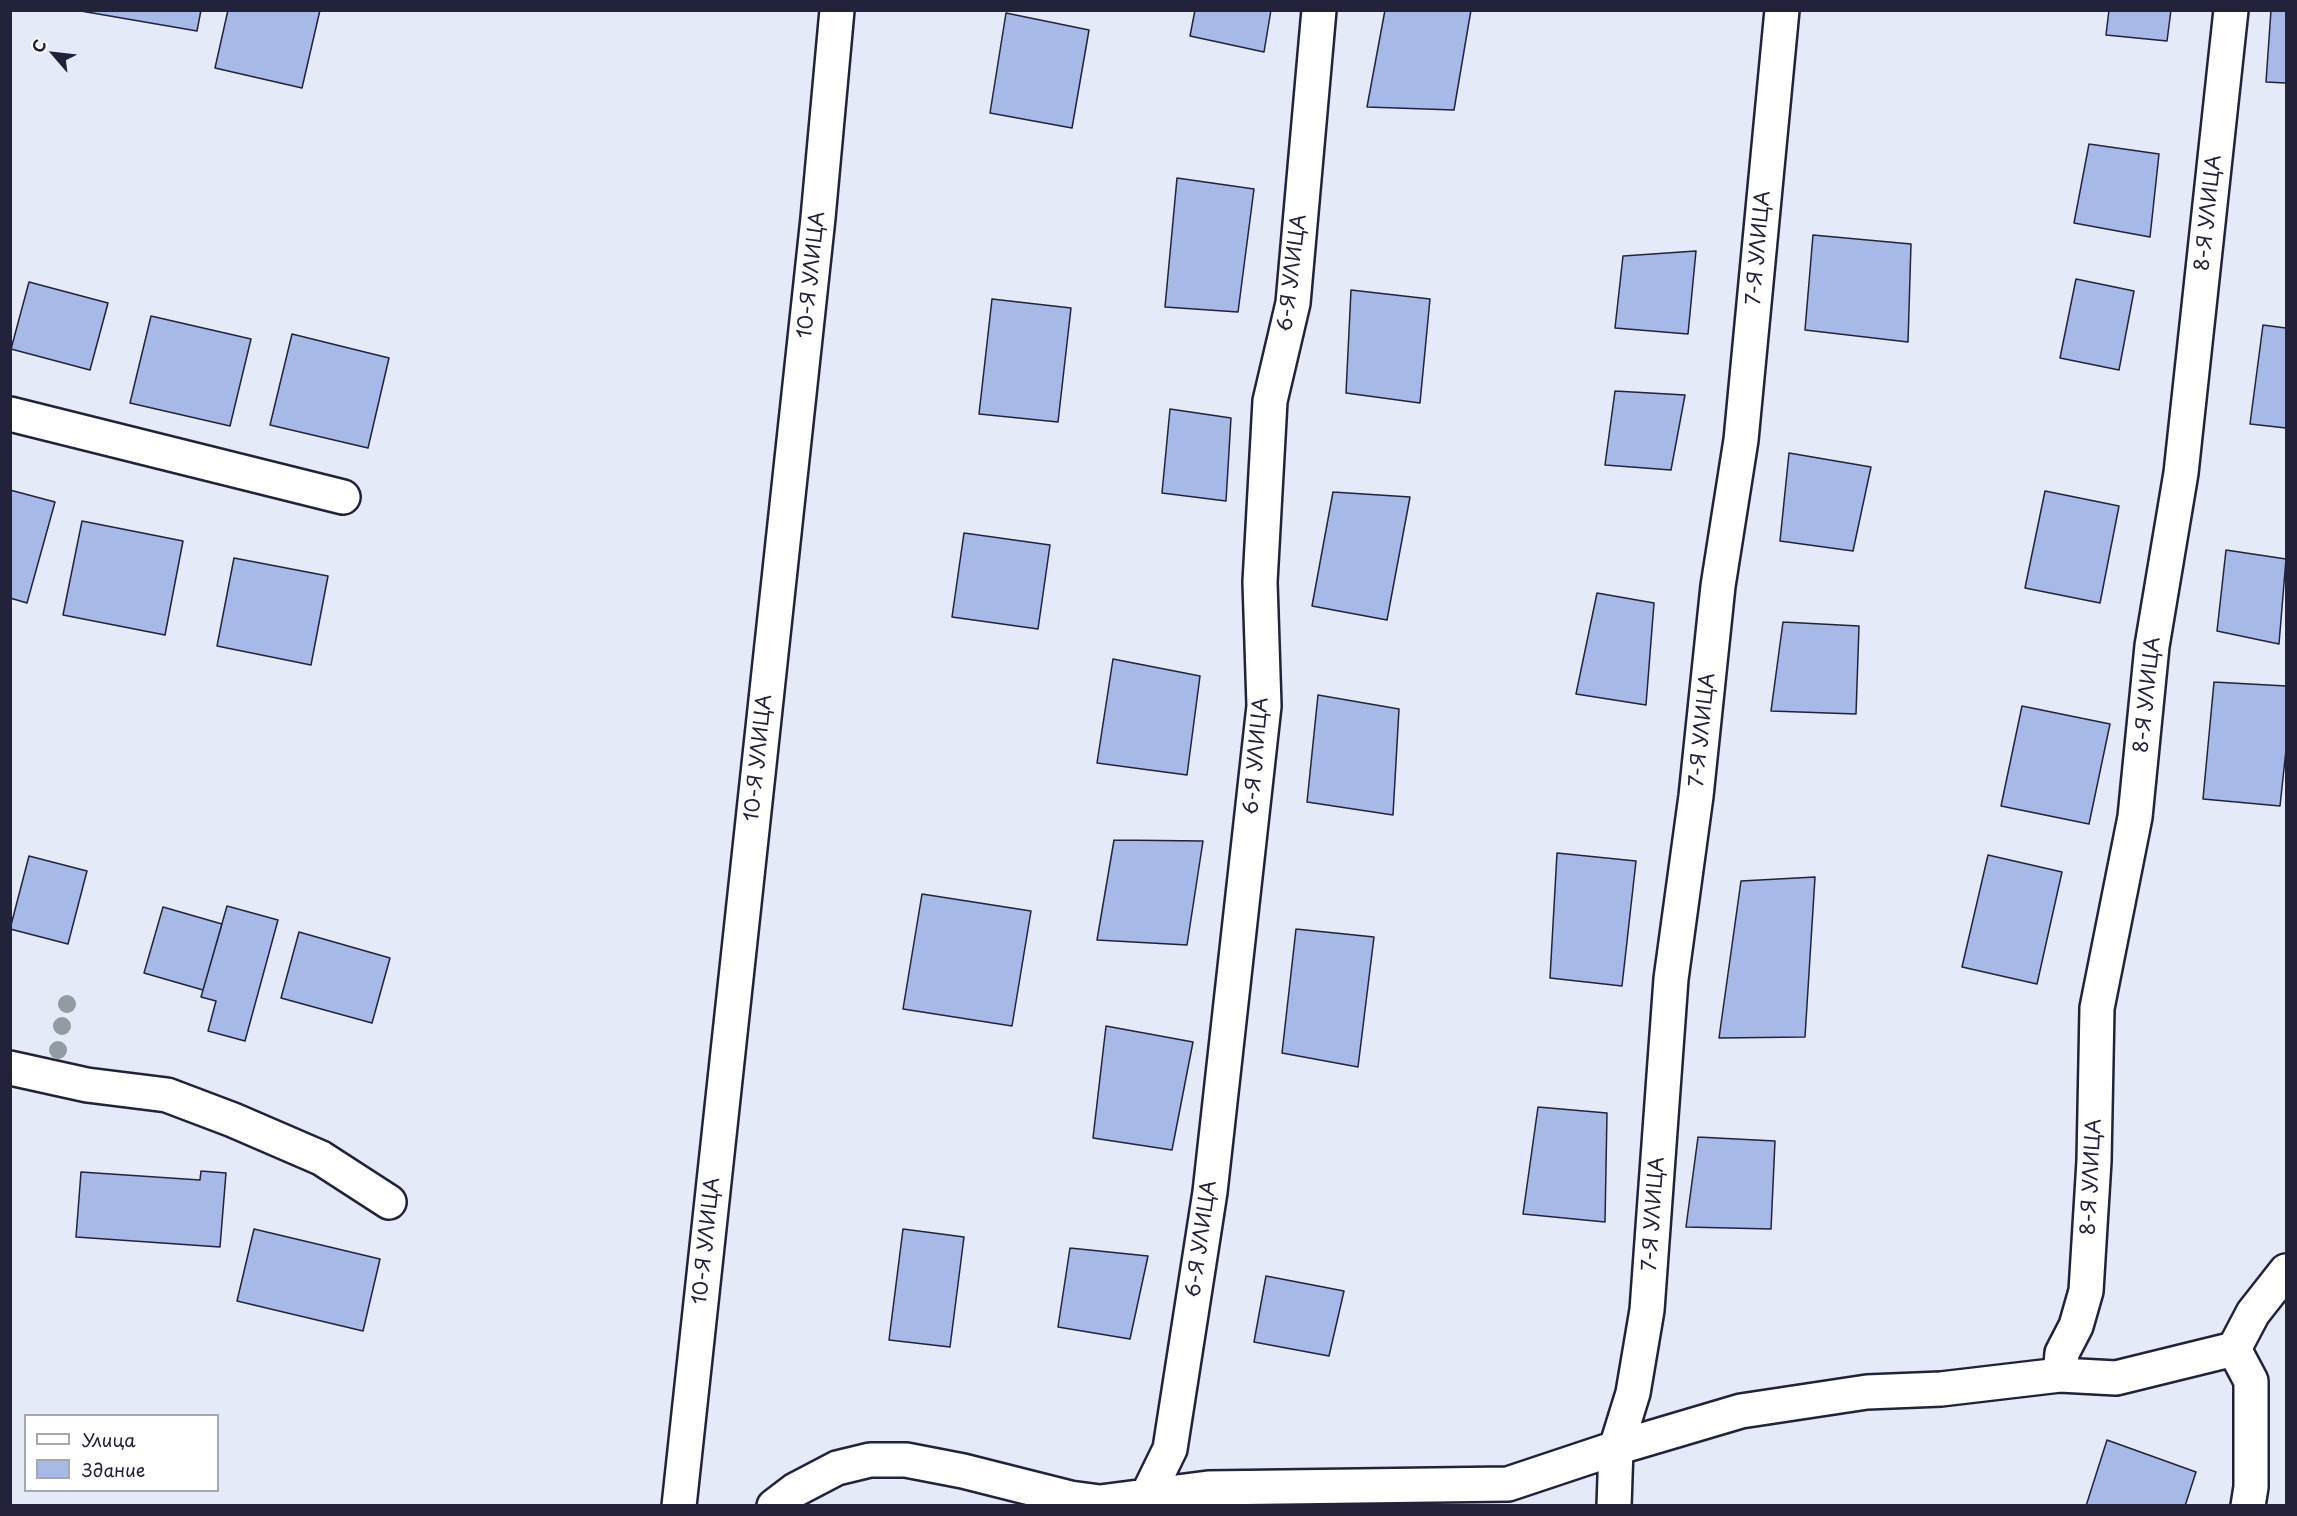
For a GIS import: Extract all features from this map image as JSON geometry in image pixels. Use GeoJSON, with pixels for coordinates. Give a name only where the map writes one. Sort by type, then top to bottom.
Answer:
{"type":"FeatureCollection","features":[{"type":"Feature","properties":{"kind":"street","name":"10-Я УЛИЦА"},"geometry":{"type":"LineString","coordinates":[[679,1506],[818,218],[837,10]]}},
{"type":"Feature","properties":{"kind":"street","name":"6-Я УЛИЦА"},"geometry":{"type":"LineString","coordinates":[[1147,1496],[1170,1449],[1210,1192],[1264,706],[1260,582],[1270,401],[1293,303],[1319,10]]}},
{"type":"Feature","properties":{"kind":"street","name":"7-Я УЛИЦА"},"geometry":{"type":"LineString","coordinates":[[1614,1506],[1616,1448],[1633,1393],[1647,1310],[1671,980],[1696,796],[1718,586],[1741,440],[1782,10]]}},
{"type":"Feature","properties":{"kind":"street","name":"8-Я УЛИЦА"},"geometry":{"type":"LineString","coordinates":[[2060,1375],[2062,1353],[2076,1326],[2086,1291],[2094,1161],[2097,1008],[2135,817],[2152,646],[2181,473],[2231,10]]}},
{"type":"Feature","properties":{"kind":"street"},"geometry":{"type":"LineString","coordinates":[[10,414],[342,497]]}},
{"type":"Feature","properties":{"kind":"street"},"geometry":{"type":"LineString","coordinates":[[10,1068],[87,1085],[167,1095],[233,1120],[321,1158],[389,1202]]}},
{"type":"Feature","properties":{"kind":"street"},"geometry":{"type":"LineString","coordinates":[[774,1506],[795,1490],[837,1468],[870,1460],[906,1460],[963,1471],[1070,1498],[1100,1502],[1208,1488],[1502,1495],[1616,1448],[1741,1411],[1867,1392],[1941,1389],[2060,1375],[2116,1378],[2234,1349],[2253,1313],[2286,1271]]}},
{"type":"Feature","properties":{"kind":"street"},"geometry":{"type":"LineString","coordinates":[[2234,1349],[2251,1381],[2251,1487],[2248,1506]]}},
{"type":"Feature","properties":{"kind":"building"},"geometry":{"type":"Polygon","coordinates":[[[75,10],[201,10],[197,31],[75,10]]]}},
{"type":"Feature","properties":{"kind":"building"},"geometry":{"type":"Polygon","coordinates":[[[228,10],[320,10],[302,88],[215,68],[228,10]]]}},
{"type":"Feature","properties":{"kind":"building"},"geometry":{"type":"Polygon","coordinates":[[[1195,10],[1271,10],[1264,52],[1190,36],[1195,10]]]}},
{"type":"Feature","properties":{"kind":"building"},"geometry":{"type":"Polygon","coordinates":[[[1385,10],[1471,10],[1454,110],[1367,107],[1385,10]]]}},
{"type":"Feature","properties":{"kind":"building"},"geometry":{"type":"Polygon","coordinates":[[[2109,10],[2171,10],[2167,41],[2106,35],[2109,10]]]}},
{"type":"Feature","properties":{"kind":"building"},"geometry":{"type":"Polygon","coordinates":[[[2271,10],[2286,10],[2286,83],[2266,82],[2271,10]]]}},
{"type":"Feature","properties":{"kind":"building"},"geometry":{"type":"Polygon","coordinates":[[[1006,13],[1089,30],[1072,128],[990,113],[1006,13]]]}},
{"type":"Feature","properties":{"kind":"building"},"geometry":{"type":"Polygon","coordinates":[[[2089,144],[2159,154],[2150,237],[2074,223],[2089,144]]]}},
{"type":"Feature","properties":{"kind":"building"},"geometry":{"type":"Polygon","coordinates":[[[1177,178],[1254,189],[1238,312],[1165,307],[1177,178]]]}},
{"type":"Feature","properties":{"kind":"building"},"geometry":{"type":"Polygon","coordinates":[[[1813,235],[1911,244],[1908,342],[1805,330],[1813,235]]]}},
{"type":"Feature","properties":{"kind":"building"},"geometry":{"type":"Polygon","coordinates":[[[1696,251],[1688,334],[1615,328],[1623,256],[1696,251]]]}},
{"type":"Feature","properties":{"kind":"building"},"geometry":{"type":"Polygon","coordinates":[[[2076,279],[2134,291],[2119,370],[2060,358],[2076,279]]]}},
{"type":"Feature","properties":{"kind":"building"},"geometry":{"type":"Polygon","coordinates":[[[29,282],[108,303],[90,370],[11,349],[29,282]]]}},
{"type":"Feature","properties":{"kind":"building"},"geometry":{"type":"Polygon","coordinates":[[[1351,290],[1430,299],[1420,403],[1346,393],[1351,290]]]}},
{"type":"Feature","properties":{"kind":"building"},"geometry":{"type":"Polygon","coordinates":[[[992,299],[1071,308],[1058,422],[979,414],[992,299]]]}},
{"type":"Feature","properties":{"kind":"building"},"geometry":{"type":"Polygon","coordinates":[[[151,316],[251,339],[230,426],[130,403],[151,316]]]}},
{"type":"Feature","properties":{"kind":"building"},"geometry":{"type":"Polygon","coordinates":[[[2263,325],[2286,328],[2286,428],[2250,424],[2263,325]]]}},
{"type":"Feature","properties":{"kind":"building"},"geometry":{"type":"Polygon","coordinates":[[[292,334],[389,358],[368,448],[270,425],[292,334]]]}},
{"type":"Feature","properties":{"kind":"building"},"geometry":{"type":"Polygon","coordinates":[[[1615,391],[1685,395],[1671,470],[1605,465],[1615,391]]]}},
{"type":"Feature","properties":{"kind":"building"},"geometry":{"type":"Polygon","coordinates":[[[1170,409],[1231,418],[1226,501],[1162,493],[1170,409]]]}},
{"type":"Feature","properties":{"kind":"building"},"geometry":{"type":"Polygon","coordinates":[[[1789,453],[1871,467],[1853,551],[1780,541],[1789,453]]]}},
{"type":"Feature","properties":{"kind":"building"},"geometry":{"type":"Polygon","coordinates":[[[10,490],[55,502],[27,603],[10,598],[10,490]]]}},
{"type":"Feature","properties":{"kind":"building"},"geometry":{"type":"Polygon","coordinates":[[[2045,491],[2119,506],[2100,603],[2025,588],[2045,491]]]}},
{"type":"Feature","properties":{"kind":"building"},"geometry":{"type":"Polygon","coordinates":[[[1333,492],[1410,497],[1387,620],[1312,606],[1333,492]]]}},
{"type":"Feature","properties":{"kind":"building"},"geometry":{"type":"Polygon","coordinates":[[[82,521],[183,541],[165,635],[63,615],[82,521]]]}},
{"type":"Feature","properties":{"kind":"building"},"geometry":{"type":"Polygon","coordinates":[[[964,533],[1050,545],[1038,629],[952,617],[964,533]]]}},
{"type":"Feature","properties":{"kind":"building"},"geometry":{"type":"Polygon","coordinates":[[[2226,550],[2286,559],[2279,644],[2217,631],[2226,550]]]}},
{"type":"Feature","properties":{"kind":"building"},"geometry":{"type":"Polygon","coordinates":[[[234,558],[328,576],[311,665],[217,646],[234,558]]]}},
{"type":"Feature","properties":{"kind":"building"},"geometry":{"type":"Polygon","coordinates":[[[1597,593],[1654,603],[1646,705],[1576,694],[1597,593]]]}},
{"type":"Feature","properties":{"kind":"building"},"geometry":{"type":"Polygon","coordinates":[[[1783,622],[1859,626],[1856,714],[1771,711],[1783,622]]]}},
{"type":"Feature","properties":{"kind":"building"},"geometry":{"type":"Polygon","coordinates":[[[1113,659],[1200,676],[1187,775],[1097,763],[1113,659]]]}},
{"type":"Feature","properties":{"kind":"building"},"geometry":{"type":"Polygon","coordinates":[[[2214,682],[2286,686],[2286,750],[2280,806],[2203,799],[2214,682]]]}},
{"type":"Feature","properties":{"kind":"building"},"geometry":{"type":"Polygon","coordinates":[[[1318,695],[1399,709],[1393,815],[1307,802],[1318,695]]]}},
{"type":"Feature","properties":{"kind":"building"},"geometry":{"type":"Polygon","coordinates":[[[2022,706],[2110,724],[2089,824],[2001,806],[2022,706]]]}},
{"type":"Feature","properties":{"kind":"building"},"geometry":{"type":"Polygon","coordinates":[[[1114,840],[1203,841],[1187,945],[1097,940],[1114,840]]]}},
{"type":"Feature","properties":{"kind":"building"},"geometry":{"type":"Polygon","coordinates":[[[1557,853],[1636,861],[1622,986],[1550,978],[1557,853]]]}},
{"type":"Feature","properties":{"kind":"building"},"geometry":{"type":"Polygon","coordinates":[[[1988,855],[2062,872],[2037,984],[1962,967],[1988,855]]]}},
{"type":"Feature","properties":{"kind":"building"},"geometry":{"type":"Polygon","coordinates":[[[29,856],[87,871],[68,944],[10,929],[29,856]]]}},
{"type":"Feature","properties":{"kind":"building"},"geometry":{"type":"Polygon","coordinates":[[[1815,877],[1805,1037],[1719,1038],[1741,881],[1815,877]]]}},
{"type":"Feature","properties":{"kind":"building"},"geometry":{"type":"Polygon","coordinates":[[[922,894],[1031,911],[1012,1026],[903,1009],[922,894]]]}},
{"type":"Feature","properties":{"kind":"building"},"geometry":{"type":"Polygon","coordinates":[[[227,906],[278,920],[245,1041],[208,1031],[216,1001],[201,997],[227,906]]]}},
{"type":"Feature","properties":{"kind":"building"},"geometry":{"type":"Polygon","coordinates":[[[163,907],[222,924],[203,990],[144,973],[163,907]]]}},
{"type":"Feature","properties":{"kind":"building"},"geometry":{"type":"Polygon","coordinates":[[[1296,929],[1374,937],[1358,1067],[1282,1053],[1296,929]]]}},
{"type":"Feature","properties":{"kind":"building"},"geometry":{"type":"Polygon","coordinates":[[[299,932],[390,958],[372,1023],[281,998],[299,932]]]}},
{"type":"Feature","properties":{"kind":"building"},"geometry":{"type":"Polygon","coordinates":[[[1106,1026],[1193,1042],[1172,1150],[1093,1138],[1106,1026]]]}},
{"type":"Feature","properties":{"kind":"building"},"geometry":{"type":"Polygon","coordinates":[[[1538,1107],[1607,1113],[1605,1222],[1523,1214],[1538,1107]]]}},
{"type":"Feature","properties":{"kind":"building"},"geometry":{"type":"Polygon","coordinates":[[[1698,1137],[1775,1141],[1771,1229],[1686,1227],[1698,1137]]]}},
{"type":"Feature","properties":{"kind":"building"},"geometry":{"type":"Polygon","coordinates":[[[201,1171],[226,1173],[220,1247],[76,1237],[81,1172],[200,1180],[201,1171]]]}},
{"type":"Feature","properties":{"kind":"building"},"geometry":{"type":"Polygon","coordinates":[[[254,1229],[380,1259],[363,1331],[237,1301],[254,1229]]]}},
{"type":"Feature","properties":{"kind":"building"},"geometry":{"type":"Polygon","coordinates":[[[903,1229],[964,1237],[950,1347],[889,1340],[903,1229]]]}},
{"type":"Feature","properties":{"kind":"building"},"geometry":{"type":"Polygon","coordinates":[[[1070,1248],[1148,1256],[1130,1339],[1058,1327],[1070,1248]]]}},
{"type":"Feature","properties":{"kind":"building"},"geometry":{"type":"Polygon","coordinates":[[[1266,1276],[1344,1291],[1329,1356],[1254,1342],[1266,1276]]]}},
{"type":"Feature","properties":{"kind":"building"},"geometry":{"type":"Polygon","coordinates":[[[2107,1440],[2196,1472],[2185,1506],[2086,1506],[2107,1440]]]}}]}
